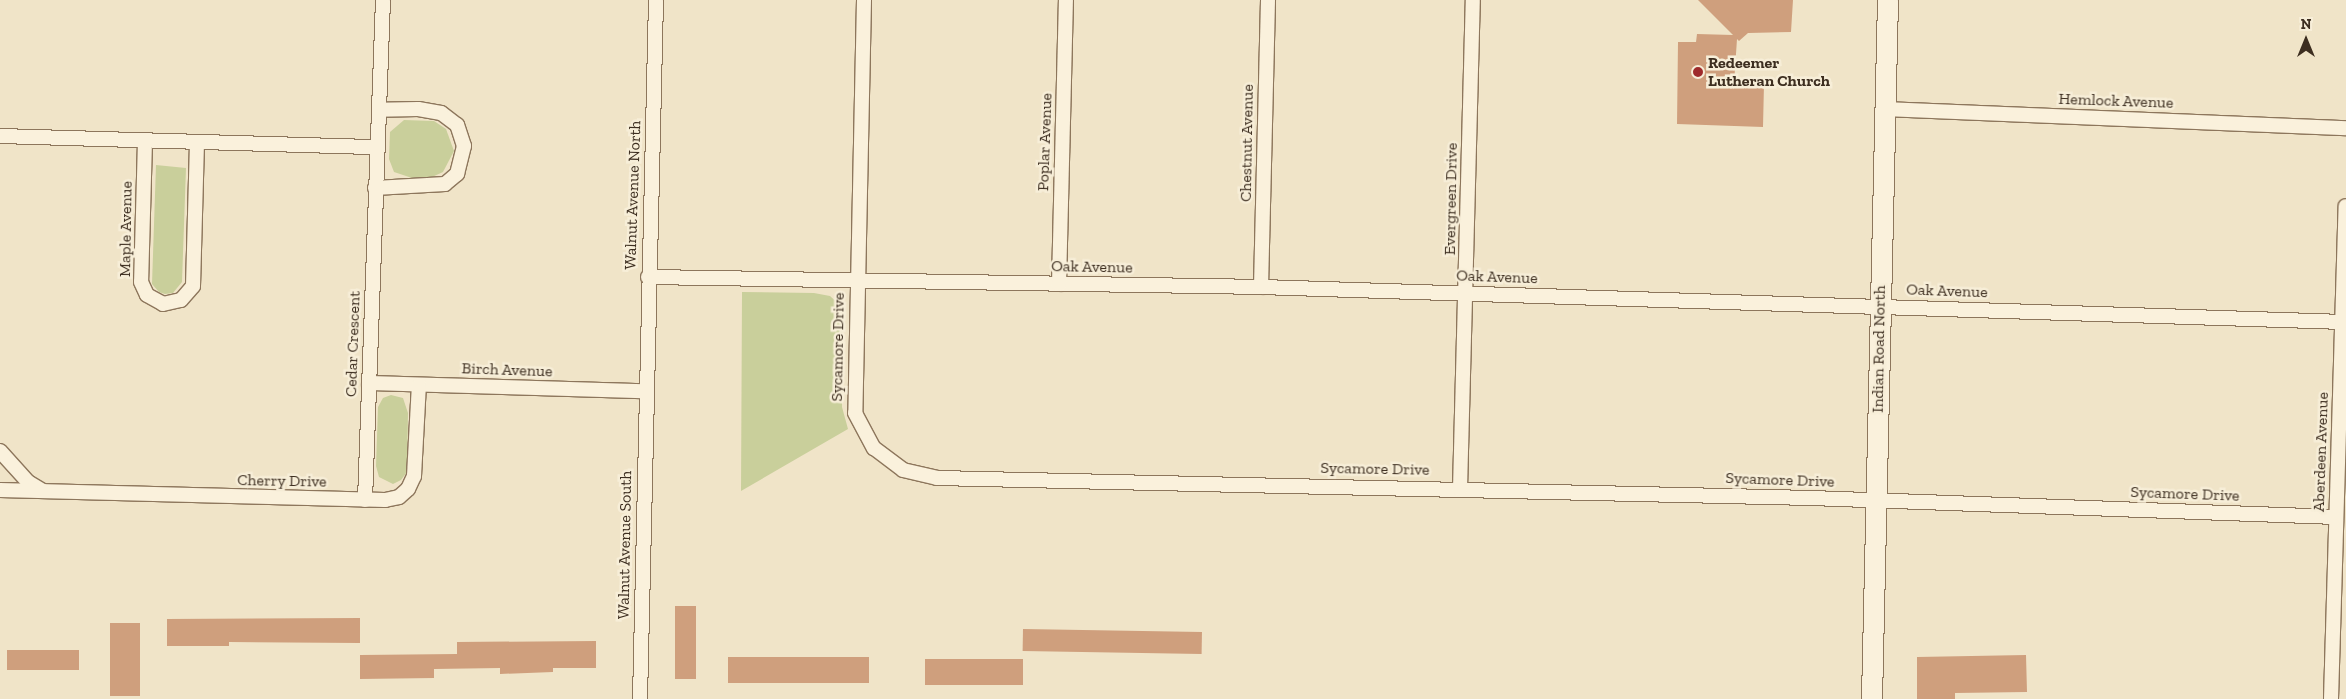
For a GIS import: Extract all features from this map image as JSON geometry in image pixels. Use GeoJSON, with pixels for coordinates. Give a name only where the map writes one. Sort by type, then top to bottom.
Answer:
{"type":"FeatureCollection","features":[{"type":"Feature","properties":{"kind":"main road","name":"Indian Road North"},"geometry":{"type":"LineString","coordinates":[[1872,699],[1888,0]]}},
{"type":"Feature","properties":{"kind":"street","name":"Cedar Crescent"},"geometry":{"type":"LineString","coordinates":[[365,500],[383,0]]}},
{"type":"Feature","properties":{"kind":"street","name":"Walnut Avenue North"},"geometry":{"type":"LineString","coordinates":[[645,391],[656,0]]}},
{"type":"Feature","properties":{"kind":"street","name":"Sycamore Drive"},"geometry":{"type":"LineString","coordinates":[[864,0],[856,280],[855,413],[874,448],[903,470],[937,478],[1460,488],[2336,517]]}},
{"type":"Feature","properties":{"kind":"street","name":"Poplar Avenue"},"geometry":{"type":"LineString","coordinates":[[1059,284],[1066,0]]}},
{"type":"Feature","properties":{"kind":"street","name":"Chestnut Avenue"},"geometry":{"type":"LineString","coordinates":[[1261,287],[1268,0]]}},
{"type":"Feature","properties":{"kind":"street","name":"Evergreen Drive"},"geometry":{"type":"LineString","coordinates":[[1460,488],[1467,294],[1473,0]]}},
{"type":"Feature","properties":{"kind":"street"},"geometry":{"type":"LineString","coordinates":[[375,188],[446,184],[457,174],[464,146],[457,125],[441,113],[418,110],[379,110]]}},
{"type":"Feature","properties":{"kind":"street","name":"Hemlock Avenue"},"geometry":{"type":"LineString","coordinates":[[1885,110],[2346,128]]}},
{"type":"Feature","properties":{"kind":"street"},"geometry":{"type":"LineString","coordinates":[[0,136],[377,147]]}},
{"type":"Feature","properties":{"kind":"street","name":"Maple Avenue"},"geometry":{"type":"LineString","coordinates":[[145,141],[142,282],[147,295],[163,304],[181,300],[193,286],[198,142]]}},
{"type":"Feature","properties":{"kind":"street","name":"Aberdeen Avenue"},"geometry":{"type":"LineString","coordinates":[[2331,699],[2344,322],[2346,206]]}},
{"type":"Feature","properties":{"kind":"street","name":"Oak Avenue"},"geometry":{"type":"LineString","coordinates":[[648,277],[1261,287],[2344,322]]}},
{"type":"Feature","properties":{"kind":"street","name":"Birch Avenue"},"geometry":{"type":"LineString","coordinates":[[369,382],[645,391]]}},
{"type":"Feature","properties":{"kind":"street","name":"Cherry Drive"},"geometry":{"type":"LineString","coordinates":[[0,490],[46,493],[365,500],[385,500],[399,497],[408,489],[416,464],[419,385]]}},
{"type":"Feature","properties":{"kind":"street","name":"Walnut Avenue South"},"geometry":{"type":"LineString","coordinates":[[640,699],[645,391]]}},
{"type":"Feature","properties":{"kind":"street"},"geometry":{"type":"LineString","coordinates":[[0,451],[28,482],[46,493]]}},
{"type":"Feature","properties":{"kind":"green space"},"geometry":{"type":"Polygon","coordinates":[[[404,120],[434,121],[446,129],[454,151],[443,172],[432,177],[412,178],[394,172],[389,159],[390,132],[404,120]]]}},
{"type":"Feature","properties":{"kind":"green space"},"geometry":{"type":"Polygon","coordinates":[[[156,165],[186,168],[182,282],[173,293],[165,294],[159,292],[152,284],[156,165]]]}},
{"type":"Feature","properties":{"kind":"green space"},"geometry":{"type":"Polygon","coordinates":[[[742,292],[814,293],[830,296],[842,307],[842,407],[848,429],[741,491],[742,292]]]}},
{"type":"Feature","properties":{"kind":"green space"},"geometry":{"type":"Polygon","coordinates":[[[391,395],[403,398],[408,413],[407,472],[401,480],[393,484],[379,477],[376,466],[378,407],[383,398],[391,395]]]}},
{"type":"Feature","properties":{"kind":"building","name":"Redeemer Lutheran Church"},"geometry":{"type":"Polygon","coordinates":[[[1698,0],[1793,0],[1791,32],[1748,33],[1739,41],[1737,39],[1734,84],[1764,84],[1763,127],[1677,124],[1678,42],[1696,42],[1697,34],[1733,35],[1698,0]]]}},
{"type":"Feature","properties":{"kind":"building"},"geometry":{"type":"Polygon","coordinates":[[[675,606],[696,606],[696,679],[675,679],[675,606]]]}},
{"type":"Feature","properties":{"kind":"building"},"geometry":{"type":"Polygon","coordinates":[[[360,618],[360,643],[229,642],[229,646],[167,646],[167,619],[360,618]]]}},
{"type":"Feature","properties":{"kind":"building"},"geometry":{"type":"Polygon","coordinates":[[[110,623],[140,623],[140,696],[110,696],[110,623]]]}},
{"type":"Feature","properties":{"kind":"building"},"geometry":{"type":"Polygon","coordinates":[[[1023,629],[1202,632],[1202,654],[1023,651],[1023,629]]]}},
{"type":"Feature","properties":{"kind":"building"},"geometry":{"type":"Polygon","coordinates":[[[596,641],[596,668],[553,668],[553,672],[500,674],[500,668],[434,669],[434,678],[360,679],[360,655],[457,654],[457,642],[596,641]]]}},
{"type":"Feature","properties":{"kind":"building"},"geometry":{"type":"Polygon","coordinates":[[[7,650],[79,650],[79,670],[7,670],[7,650]]]}},
{"type":"Feature","properties":{"kind":"building"},"geometry":{"type":"Polygon","coordinates":[[[2026,655],[2027,692],[1955,693],[1955,699],[1917,699],[1917,657],[2026,655]]]}},
{"type":"Feature","properties":{"kind":"building"},"geometry":{"type":"Polygon","coordinates":[[[728,657],[869,657],[869,683],[728,683],[728,657]]]}},
{"type":"Feature","properties":{"kind":"building"},"geometry":{"type":"Polygon","coordinates":[[[925,659],[1023,659],[1023,685],[925,685],[925,659]]]}},
{"type":"Feature","properties":{"kind":"place","name":"Redeemer Lutheran Church"},"geometry":{"type":"Point","coordinates":[1698,72]}}]}
